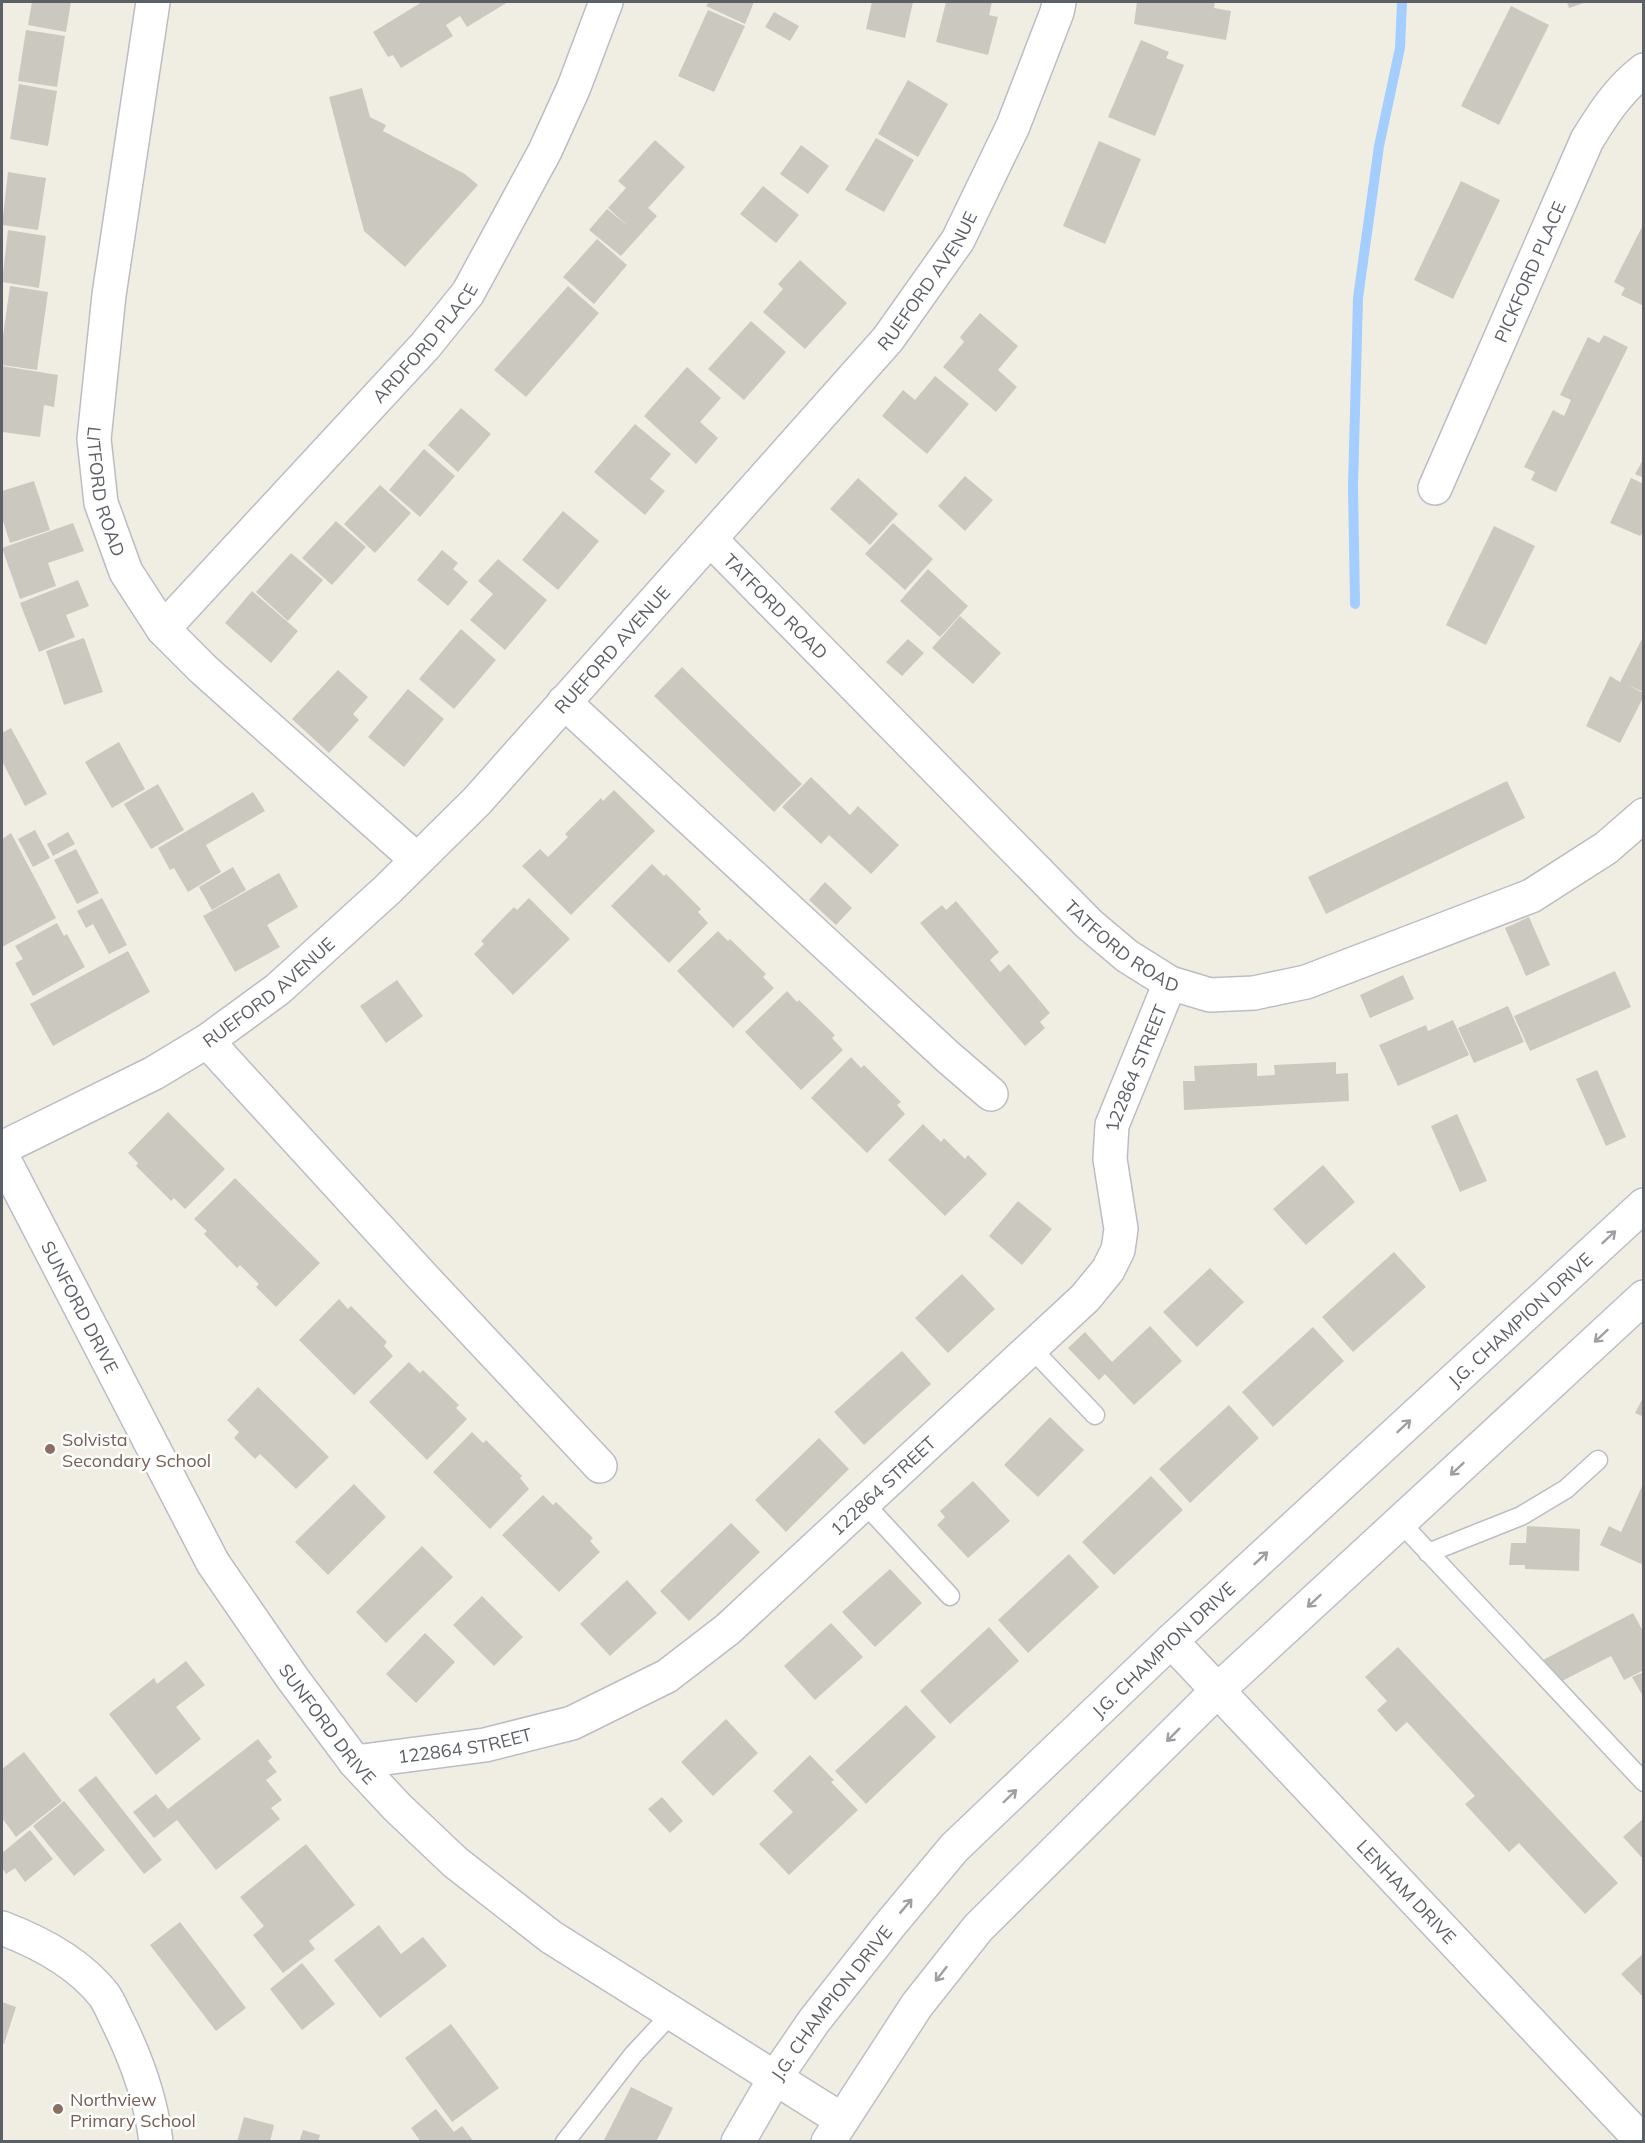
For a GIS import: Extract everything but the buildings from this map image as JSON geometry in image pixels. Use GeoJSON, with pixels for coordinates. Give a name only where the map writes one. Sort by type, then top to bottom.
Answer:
{"type":"FeatureCollection","features":[{"type":"Feature","properties":{"kind":"street","name":"LITFORD ROAD"},"geometry":{"type":"LineString","coordinates":[[153,2],[110,295],[94,439],[101,503],[126,572],[163,628],[203,669],[417,860]]}},
{"type":"Feature","properties":{"kind":"street","name":"ARDFORD PLACE"},"geometry":{"type":"LineString","coordinates":[[163,628],[425,346],[468,293],[546,151],[574,87],[606,2]]}},
{"type":"Feature","properties":{"kind":"street","name":"RUEFORD AVENUE"},"geometry":{"type":"LineString","coordinates":[[2,1148],[154,1073],[207,1041],[278,989],[387,890],[477,801],[888,339],[958,240],[1013,126],[1059,2]]}},
{"type":"Feature","properties":{"kind":"street","name":"PICKFORD PLACE"},"geometry":{"type":"LineString","coordinates":[[1435,488],[1587,140],[1608,106],[1632,79],[1644,70]]}},
{"type":"Feature","properties":{"kind":"street","name":"TATFORD ROAD"},"geometry":{"type":"LineString","coordinates":[[710,539],[1089,924],[1127,956],[1170,983],[1210,995],[1254,993],[1306,982],[1531,896],[1606,848],[1644,815]]}},
{"type":"Feature","properties":{"kind":"street"},"geometry":{"type":"LineString","coordinates":[[564,702],[939,1049],[991,1094]]}},
{"type":"Feature","properties":{"kind":"street","name":"122864 STREET"},"geometry":{"type":"LineString","coordinates":[[355,1762],[485,1745],[572,1723],[667,1676],[728,1629],[1085,1298],[1108,1270],[1118,1250],[1121,1229],[1110,1159],[1112,1125],[1170,983]]}},
{"type":"Feature","properties":{"kind":"street"},"geometry":{"type":"LineString","coordinates":[[207,1041],[412,1266],[600,1466]]}},
{"type":"Feature","properties":{"kind":"street","name":"SUNFORD DRIVE"},"geometry":{"type":"LineString","coordinates":[[2,1156],[213,1563],[293,1679],[355,1762],[463,1869],[551,1937],[775,2078],[835,2131]]}},
{"type":"Feature","properties":{"kind":"street","name":"J.G. CHAMPION DRIVE"},"geometry":{"type":"LineString","coordinates":[[738,2142],[775,2078],[821,2012],[954,1848],[1171,1641],[1644,1205]]}},
{"type":"Feature","properties":{"kind":"street"},"geometry":{"type":"LineString","coordinates":[[835,2131],[917,2005],[978,1928],[1218,1690],[1644,1297]]}},
{"type":"Feature","properties":{"kind":"street","name":"LENHAM DRIVE"},"geometry":{"type":"LineString","coordinates":[[1171,1641],[1643,2142]]}},
{"type":"Feature","properties":{"kind":"street"},"geometry":{"type":"LineString","coordinates":[[2,1928],[20,1935],[71,1964],[105,1996],[134,2055],[154,2118],[156,2142]]}},
{"type":"Feature","properties":{"kind":"lane"},"geometry":{"type":"LineString","coordinates":[[1031,1348],[1095,1415]]}},
{"type":"Feature","properties":{"kind":"lane"},"geometry":{"type":"LineString","coordinates":[[1428,1553],[1521,1516],[1566,1489],[1598,1460]]}},
{"type":"Feature","properties":{"kind":"lane"},"geometry":{"type":"LineString","coordinates":[[864,1503],[950,1596]]}},
{"type":"Feature","properties":{"kind":"lane"},"geometry":{"type":"LineString","coordinates":[[1400,1522],[1644,1782]]}},
{"type":"Feature","properties":{"kind":"lane"},"geometry":{"type":"LineString","coordinates":[[565,2142],[633,2055],[672,2013]]}},
{"type":"Feature","properties":{"kind":"waterway"},"geometry":{"type":"LineString","coordinates":[[1355,604],[1353,486],[1358,298],[1379,146],[1400,48],[1402,2]]}},
{"type":"Feature","properties":{"kind":"place","name":"Solvista Secondary School"},"geometry":{"type":"Point","coordinates":[50,1449]}},
{"type":"Feature","properties":{"kind":"place","name":"Northview Primary School"},"geometry":{"type":"Point","coordinates":[58,2109]}}]}
